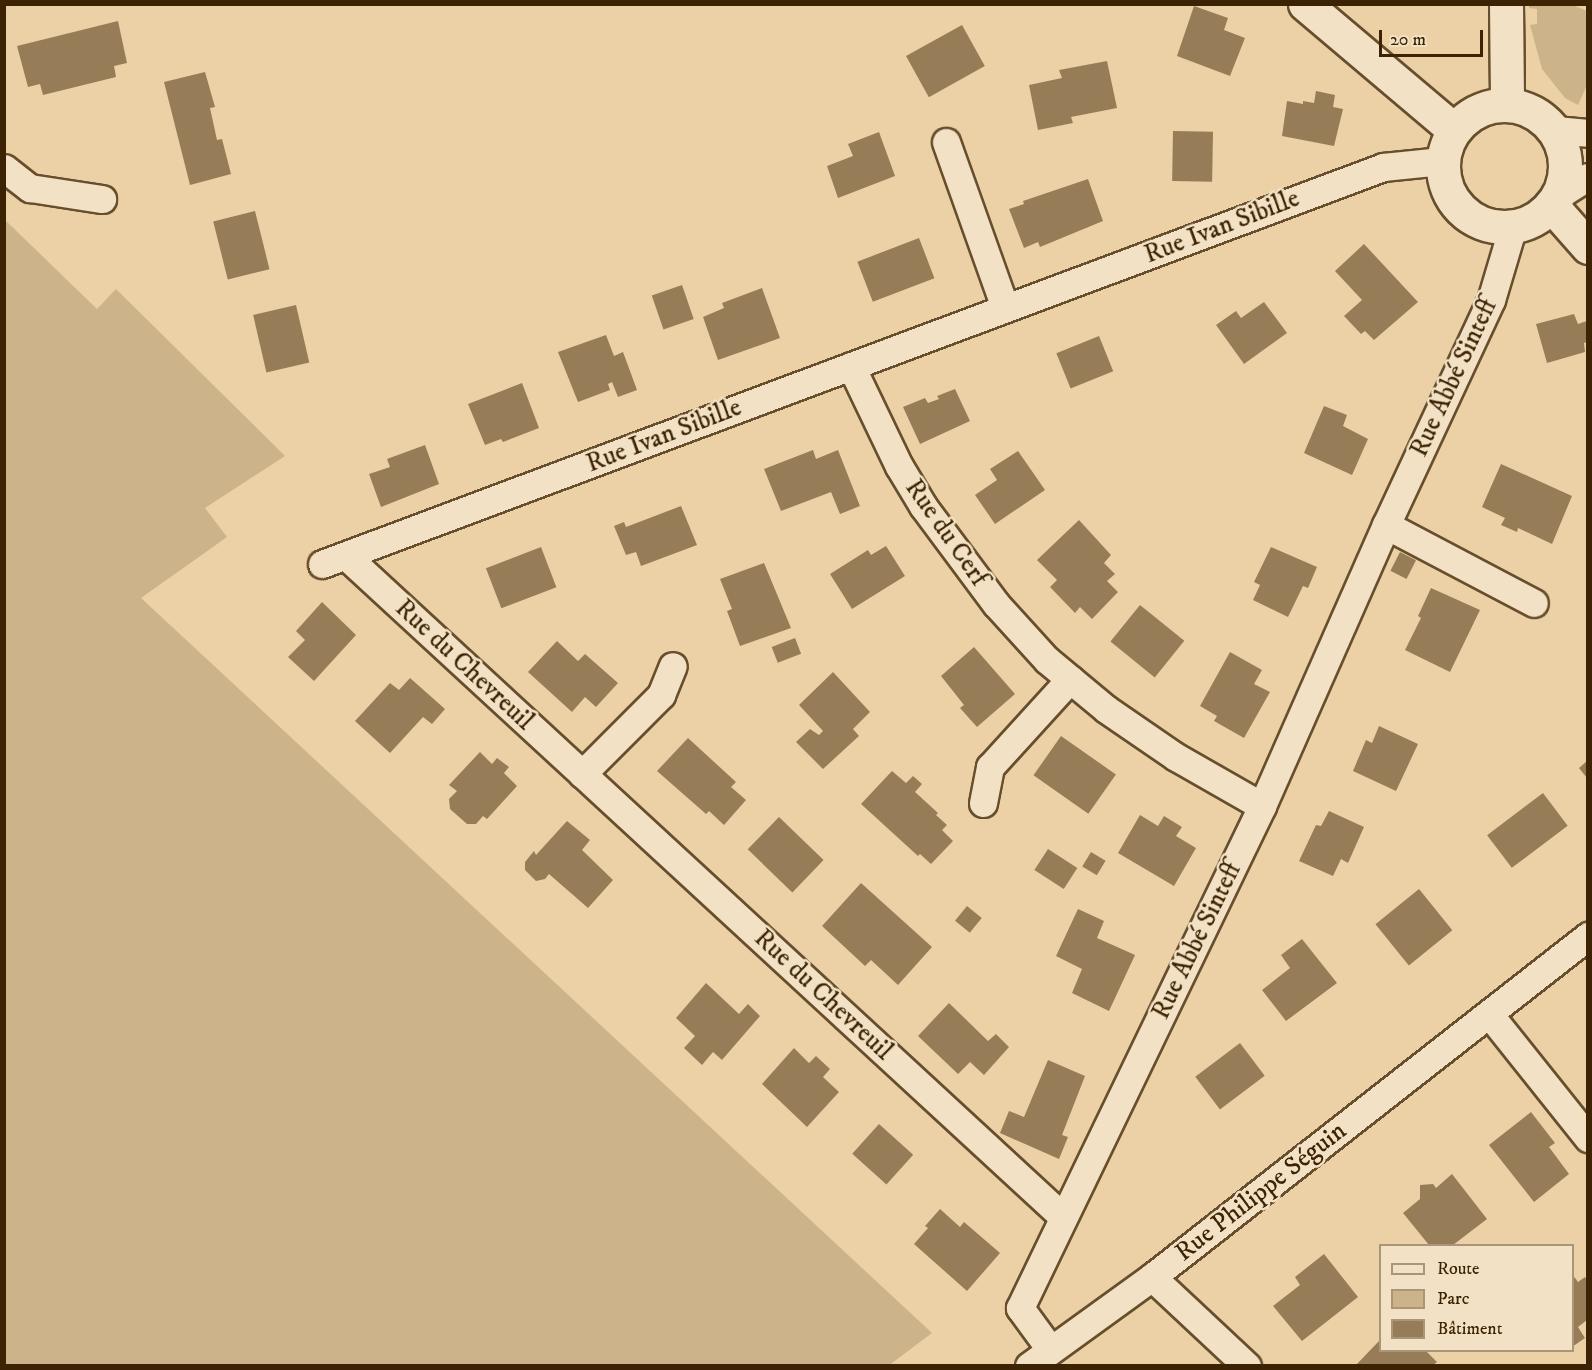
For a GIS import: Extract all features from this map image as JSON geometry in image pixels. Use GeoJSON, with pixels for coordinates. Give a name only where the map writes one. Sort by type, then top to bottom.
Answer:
{"type":"FeatureCollection","features":[{"type":"Feature","properties":{"kind":"street"},"geometry":{"type":"LineString","coordinates":[[1305,4],[1454,130]]}},
{"type":"Feature","properties":{"kind":"street"},"geometry":{"type":"LineString","coordinates":[[1506,4],[1507,104]]}},
{"type":"Feature","properties":{"kind":"street"},"geometry":{"type":"LineString","coordinates":[[1554,201],[1564,180],[1565,163],[1562,146],[1555,130],[1534,112],[1507,104],[1477,110],[1454,130],[1446,145],[1442,161],[1444,179],[1451,196],[1462,210],[1477,221],[1495,227],[1528,222],[1587,177]]}},
{"type":"Feature","properties":{"kind":"street"},"geometry":{"type":"LineString","coordinates":[[1555,130],[1587,133]]}},
{"type":"Feature","properties":{"kind":"street"},"geometry":{"type":"LineString","coordinates":[[946,142],[1005,308]]}},
{"type":"Feature","properties":{"kind":"street","name":"Rue Ivan Sibille"},"geometry":{"type":"LineString","coordinates":[[334,560],[1383,167],[1442,161]]}},
{"type":"Feature","properties":{"kind":"street"},"geometry":{"type":"LineString","coordinates":[[4,168],[30,188],[102,200]]}},
{"type":"Feature","properties":{"kind":"street"},"geometry":{"type":"LineString","coordinates":[[1554,201],[1587,247]]}},
{"type":"Feature","properties":{"kind":"street","name":"Rue Abbé Sinteff"},"geometry":{"type":"LineString","coordinates":[[1039,1357],[1020,1308],[1262,806],[1386,525],[1491,300],[1513,226]]}},
{"type":"Feature","properties":{"kind":"street","name":"Rue du Cerf"},"geometry":{"type":"LineString","coordinates":[[851,366],[899,466],[957,555],[996,604],[1047,660],[1106,709],[1176,757],[1262,806]]}},
{"type":"Feature","properties":{"kind":"street"},"geometry":{"type":"LineString","coordinates":[[1386,525],[1534,603]]}},
{"type":"Feature","properties":{"kind":"street","name":"Rue du Chevreuil"},"geometry":{"type":"LineString","coordinates":[[334,560],[582,774],[1063,1216]]}},
{"type":"Feature","properties":{"kind":"street"},"geometry":{"type":"LineString","coordinates":[[582,774],[661,695],[673,666]]}},
{"type":"Feature","properties":{"kind":"street"},"geometry":{"type":"LineString","coordinates":[[983,803],[990,767],[1070,679]]}},
{"type":"Feature","properties":{"kind":"street","name":"Rue Philippe Séguin"},"geometry":{"type":"LineString","coordinates":[[1039,1357],[1152,1277],[1587,936]]}},
{"type":"Feature","properties":{"kind":"street"},"geometry":{"type":"LineString","coordinates":[[1489,1014],[1587,1138]]}},
{"type":"Feature","properties":{"kind":"street"},"geometry":{"type":"LineString","coordinates":[[1152,1277],[1247,1365]]}},
{"type":"Feature","properties":{"kind":"green space"},"geometry":{"type":"Polygon","coordinates":[[[1529,5],[1573,5],[1587,11],[1587,85],[1578,105],[1565,98],[1542,69],[1530,25],[1537,24],[1537,9],[1529,8],[1529,5]]]}},
{"type":"Feature","properties":{"kind":"green space"},"geometry":{"type":"Polygon","coordinates":[[[4,219],[97,309],[116,289],[285,456],[205,508],[227,537],[141,598],[932,1333],[888,1366],[5,1365],[4,219]]]}},
{"type":"Feature","properties":{"kind":"building"},"geometry":{"type":"Polygon","coordinates":[[[1194,6],[1228,18],[1224,30],[1245,38],[1230,76],[1177,56],[1194,6]]]}},
{"type":"Feature","properties":{"kind":"building"},"geometry":{"type":"Polygon","coordinates":[[[118,21],[127,63],[114,66],[116,77],[43,95],[40,84],[28,87],[17,46],[118,21]]]}},
{"type":"Feature","properties":{"kind":"building"},"geometry":{"type":"Polygon","coordinates":[[[962,25],[985,66],[929,97],[906,56],[962,25]]]}},
{"type":"Feature","properties":{"kind":"building"},"geometry":{"type":"Polygon","coordinates":[[[1107,61],[1117,108],[1071,117],[1073,123],[1038,130],[1029,85],[1062,78],[1059,70],[1107,61]]]}},
{"type":"Feature","properties":{"kind":"building"},"geometry":{"type":"Polygon","coordinates":[[[205,72],[215,107],[210,108],[217,140],[222,139],[231,174],[190,185],[164,82],[205,72]]]}},
{"type":"Feature","properties":{"kind":"building"},"geometry":{"type":"Polygon","coordinates":[[[1316,91],[1335,95],[1333,107],[1343,109],[1334,146],[1282,136],[1287,101],[1303,104],[1303,101],[1314,103],[1316,91]]]}},
{"type":"Feature","properties":{"kind":"building"},"geometry":{"type":"Polygon","coordinates":[[[1173,131],[1213,132],[1212,182],[1172,181],[1173,131]]]}},
{"type":"Feature","properties":{"kind":"building"},"geometry":{"type":"Polygon","coordinates":[[[879,132],[895,176],[838,198],[827,166],[853,156],[848,144],[879,132]]]}},
{"type":"Feature","properties":{"kind":"building"},"geometry":{"type":"Polygon","coordinates":[[[1088,179],[1103,221],[1040,247],[1038,242],[1024,248],[1009,209],[1024,204],[1023,201],[1088,179]]]}},
{"type":"Feature","properties":{"kind":"building"},"geometry":{"type":"Polygon","coordinates":[[[255,211],[270,269],[228,280],[213,221],[255,211]]]}},
{"type":"Feature","properties":{"kind":"building"},"geometry":{"type":"Polygon","coordinates":[[[919,238],[934,278],[873,302],[857,262],[919,238]]]}},
{"type":"Feature","properties":{"kind":"building"},"geometry":{"type":"Polygon","coordinates":[[[1364,244],[1418,302],[1374,340],[1365,331],[1361,334],[1344,316],[1362,300],[1335,271],[1364,244]]]}},
{"type":"Feature","properties":{"kind":"building"},"geometry":{"type":"Polygon","coordinates":[[[682,285],[694,319],[663,329],[652,295],[682,285]]]}},
{"type":"Feature","properties":{"kind":"building"},"geometry":{"type":"Polygon","coordinates":[[[762,288],[780,338],[718,360],[703,317],[724,308],[722,303],[762,288]]]}},
{"type":"Feature","properties":{"kind":"building"},"geometry":{"type":"Polygon","coordinates":[[[1264,302],[1287,333],[1244,364],[1216,325],[1236,311],[1241,318],[1264,302]]]}},
{"type":"Feature","properties":{"kind":"building"},"geometry":{"type":"Polygon","coordinates":[[[296,305],[309,362],[266,372],[253,315],[296,305]]]}},
{"type":"Feature","properties":{"kind":"building"},"geometry":{"type":"Polygon","coordinates":[[[1574,314],[1578,324],[1587,321],[1585,352],[1547,363],[1536,324],[1574,314]]]}},
{"type":"Feature","properties":{"kind":"building"},"geometry":{"type":"Polygon","coordinates":[[[606,335],[614,356],[623,352],[637,390],[618,397],[612,382],[608,384],[610,390],[578,402],[558,352],[606,335]]]}},
{"type":"Feature","properties":{"kind":"building"},"geometry":{"type":"Polygon","coordinates":[[[1099,336],[1113,371],[1071,388],[1056,353],[1099,336]]]}},
{"type":"Feature","properties":{"kind":"building"},"geometry":{"type":"Polygon","coordinates":[[[522,383],[539,428],[503,442],[501,439],[485,445],[468,404],[522,383]]]}},
{"type":"Feature","properties":{"kind":"building"},"geometry":{"type":"Polygon","coordinates":[[[955,389],[970,421],[920,444],[903,407],[925,398],[928,403],[939,399],[937,396],[955,389]]]}},
{"type":"Feature","properties":{"kind":"building"},"geometry":{"type":"Polygon","coordinates":[[[1324,406],[1347,415],[1343,426],[1368,439],[1352,475],[1304,453],[1324,406]]]}},
{"type":"Feature","properties":{"kind":"building"},"geometry":{"type":"Polygon","coordinates":[[[425,445],[439,484],[381,507],[369,474],[390,467],[387,459],[425,445]]]}},
{"type":"Feature","properties":{"kind":"building"},"geometry":{"type":"Polygon","coordinates":[[[813,450],[816,459],[838,450],[860,506],[840,514],[831,492],[781,511],[764,469],[813,450]]]}},
{"type":"Feature","properties":{"kind":"building"},"geometry":{"type":"Polygon","coordinates":[[[1018,451],[1045,490],[995,524],[975,495],[997,480],[990,469],[1018,451]]]}},
{"type":"Feature","properties":{"kind":"building"},"geometry":{"type":"Polygon","coordinates":[[[1501,464],[1572,496],[1552,544],[1518,528],[1517,532],[1501,525],[1505,518],[1482,507],[1501,464]]]}},
{"type":"Feature","properties":{"kind":"building"},"geometry":{"type":"Polygon","coordinates":[[[681,506],[697,545],[641,566],[636,552],[626,555],[614,526],[624,522],[626,527],[681,506]]]}},
{"type":"Feature","properties":{"kind":"building"},"geometry":{"type":"Polygon","coordinates":[[[1079,520],[1111,555],[1104,563],[1115,574],[1107,581],[1118,592],[1092,619],[1080,607],[1075,613],[1050,587],[1057,580],[1037,560],[1079,520]]]}},
{"type":"Feature","properties":{"kind":"building"},"geometry":{"type":"Polygon","coordinates":[[[886,546],[905,576],[852,609],[830,574],[868,550],[871,555],[886,546]]]}},
{"type":"Feature","properties":{"kind":"building"},"geometry":{"type":"Polygon","coordinates":[[[541,547],[556,587],[501,608],[486,568],[541,547]]]}},
{"type":"Feature","properties":{"kind":"building"},"geometry":{"type":"Polygon","coordinates":[[[1271,547],[1317,567],[1308,588],[1303,586],[1288,617],[1253,600],[1260,585],[1254,582],[1271,547]]]}},
{"type":"Feature","properties":{"kind":"building"},"geometry":{"type":"Polygon","coordinates":[[[1400,552],[1416,560],[1407,579],[1390,571],[1400,552]]]}},
{"type":"Feature","properties":{"kind":"building"},"geometry":{"type":"Polygon","coordinates":[[[764,563],[791,628],[740,646],[727,611],[732,609],[720,579],[764,563]]]}},
{"type":"Feature","properties":{"kind":"building"},"geometry":{"type":"Polygon","coordinates":[[[1431,588],[1480,610],[1450,672],[1405,650],[1421,618],[1418,616],[1431,588]]]}},
{"type":"Feature","properties":{"kind":"building"},"geometry":{"type":"Polygon","coordinates":[[[322,602],[356,635],[314,681],[288,657],[305,640],[296,631],[322,602]]]}},
{"type":"Feature","properties":{"kind":"building"},"geometry":{"type":"Polygon","coordinates":[[[1140,605],[1184,641],[1155,677],[1110,642],[1140,605]]]}},
{"type":"Feature","properties":{"kind":"building"},"geometry":{"type":"Polygon","coordinates":[[[795,638],[801,654],[778,663],[772,647],[795,638]]]}},
{"type":"Feature","properties":{"kind":"building"},"geometry":{"type":"Polygon","coordinates":[[[557,641],[578,661],[585,654],[618,683],[596,707],[585,697],[572,712],[528,672],[557,641]]]}},
{"type":"Feature","properties":{"kind":"building"},"geometry":{"type":"Polygon","coordinates":[[[974,647],[1015,694],[977,727],[960,708],[964,705],[941,676],[974,647]]]}},
{"type":"Feature","properties":{"kind":"building"},"geometry":{"type":"Polygon","coordinates":[[[1230,652],[1262,670],[1254,684],[1270,692],[1244,738],[1214,721],[1217,716],[1200,706],[1230,652]]]}},
{"type":"Feature","properties":{"kind":"building"},"geometry":{"type":"Polygon","coordinates":[[[833,672],[870,712],[853,729],[859,736],[823,769],[796,742],[810,729],[819,735],[823,731],[799,705],[833,672]]]}},
{"type":"Feature","properties":{"kind":"building"},"geometry":{"type":"Polygon","coordinates":[[[410,678],[445,709],[432,724],[423,717],[390,753],[355,721],[390,683],[399,690],[410,678]]]}},
{"type":"Feature","properties":{"kind":"building"},"geometry":{"type":"Polygon","coordinates":[[[1379,726],[1418,744],[1396,791],[1353,771],[1366,740],[1372,743],[1379,726]]]}},
{"type":"Feature","properties":{"kind":"building"},"geometry":{"type":"Polygon","coordinates":[[[1061,736],[1116,774],[1088,814],[1033,775],[1061,736]]]}},
{"type":"Feature","properties":{"kind":"building"},"geometry":{"type":"Polygon","coordinates":[[[688,738],[736,782],[731,787],[746,800],[724,825],[709,811],[706,814],[657,771],[688,738]]]}},
{"type":"Feature","properties":{"kind":"building"},"geometry":{"type":"Polygon","coordinates":[[[480,752],[492,764],[497,758],[509,767],[504,773],[517,786],[487,819],[483,816],[476,824],[467,824],[450,809],[449,799],[457,791],[449,785],[480,752]]]}},
{"type":"Feature","properties":{"kind":"building"},"geometry":{"type":"Polygon","coordinates":[[[1587,761],[1587,778],[1579,768],[1587,761]]]}},
{"type":"Feature","properties":{"kind":"building"},"geometry":{"type":"Polygon","coordinates":[[[892,771],[906,783],[913,776],[922,784],[915,792],[938,813],[936,815],[947,825],[942,830],[953,841],[931,864],[920,854],[918,856],[861,804],[892,771]]]}},
{"type":"Feature","properties":{"kind":"building"},"geometry":{"type":"Polygon","coordinates":[[[1543,793],[1568,826],[1512,868],[1487,835],[1543,793]]]}},
{"type":"Feature","properties":{"kind":"building"},"geometry":{"type":"Polygon","coordinates":[[[1329,811],[1364,827],[1348,863],[1341,859],[1333,876],[1299,861],[1316,825],[1321,826],[1329,811]]]}},
{"type":"Feature","properties":{"kind":"building"},"geometry":{"type":"Polygon","coordinates":[[[1140,815],[1158,826],[1164,816],[1182,827],[1176,836],[1196,848],[1174,886],[1118,853],[1140,815]]]}},
{"type":"Feature","properties":{"kind":"building"},"geometry":{"type":"Polygon","coordinates":[[[779,817],[824,860],[792,892],[748,849],[779,817]]]}},
{"type":"Feature","properties":{"kind":"building"},"geometry":{"type":"Polygon","coordinates":[[[567,821],[590,840],[582,850],[613,880],[588,908],[549,874],[545,879],[536,881],[525,870],[525,862],[534,851],[536,855],[567,821]]]}},
{"type":"Feature","properties":{"kind":"building"},"geometry":{"type":"Polygon","coordinates":[[[1048,849],[1077,868],[1064,889],[1034,870],[1048,849]]]}},
{"type":"Feature","properties":{"kind":"building"},"geometry":{"type":"Polygon","coordinates":[[[1091,852],[1106,861],[1097,875],[1082,867],[1091,852]]]}},
{"type":"Feature","properties":{"kind":"building"},"geometry":{"type":"Polygon","coordinates":[[[861,883],[932,947],[898,985],[871,960],[865,966],[822,926],[861,883]]]}},
{"type":"Feature","properties":{"kind":"building"},"geometry":{"type":"Polygon","coordinates":[[[1419,889],[1452,930],[1409,965],[1375,924],[1419,889]]]}},
{"type":"Feature","properties":{"kind":"building"},"geometry":{"type":"Polygon","coordinates":[[[967,906],[982,918],[970,933],[955,921],[967,906]]]}},
{"type":"Feature","properties":{"kind":"building"},"geometry":{"type":"Polygon","coordinates":[[[1078,909],[1104,921],[1097,938],[1135,955],[1109,1011],[1072,993],[1082,969],[1056,956],[1078,909]]]}},
{"type":"Feature","properties":{"kind":"building"},"geometry":{"type":"Polygon","coordinates":[[[1302,939],[1337,983],[1286,1021],[1262,990],[1290,968],[1281,955],[1302,939]]]}},
{"type":"Feature","properties":{"kind":"building"},"geometry":{"type":"Polygon","coordinates":[[[706,983],[739,1014],[748,1004],[760,1016],[722,1060],[713,1052],[702,1065],[684,1048],[695,1036],[676,1018],[706,983]]]}},
{"type":"Feature","properties":{"kind":"building"},"geometry":{"type":"Polygon","coordinates":[[[949,1003],[988,1041],[996,1034],[1009,1047],[984,1075],[970,1062],[958,1074],[918,1036],[949,1003]]]}},
{"type":"Feature","properties":{"kind":"building"},"geometry":{"type":"Polygon","coordinates":[[[1240,1043],[1265,1076],[1220,1109],[1195,1077],[1240,1043]]]}},
{"type":"Feature","properties":{"kind":"building"},"geometry":{"type":"Polygon","coordinates":[[[794,1048],[809,1063],[816,1056],[830,1069],[823,1077],[839,1092],[807,1127],[762,1084],[794,1048]]]}},
{"type":"Feature","properties":{"kind":"building"},"geometry":{"type":"Polygon","coordinates":[[[1048,1060],[1085,1076],[1062,1135],[1068,1137],[1059,1159],[1000,1133],[1009,1111],[1024,1117],[1048,1060]]]}},
{"type":"Feature","properties":{"kind":"building"},"geometry":{"type":"Polygon","coordinates":[[[1531,1112],[1555,1143],[1549,1147],[1569,1174],[1534,1202],[1489,1145],[1531,1112]]]}},
{"type":"Feature","properties":{"kind":"building"},"geometry":{"type":"Polygon","coordinates":[[[879,1124],[913,1155],[886,1185],[852,1154],[879,1124]]]}},
{"type":"Feature","properties":{"kind":"building"},"geometry":{"type":"Polygon","coordinates":[[[1452,1174],[1487,1219],[1454,1244],[1428,1244],[1403,1213],[1420,1199],[1420,1185],[1433,1184],[1436,1188],[1452,1174]]]}},
{"type":"Feature","properties":{"kind":"building"},"geometry":{"type":"Polygon","coordinates":[[[940,1209],[960,1227],[964,1222],[1000,1253],[967,1291],[914,1244],[928,1228],[925,1226],[940,1209]]]}},
{"type":"Feature","properties":{"kind":"building"},"geometry":{"type":"Polygon","coordinates":[[[1324,1254],[1358,1297],[1302,1341],[1273,1306],[1300,1285],[1295,1277],[1324,1254]]]}},
{"type":"Feature","properties":{"kind":"building"},"geometry":{"type":"Polygon","coordinates":[[[1574,1277],[1578,1282],[1585,1277],[1587,1281],[1587,1320],[1578,1327],[1585,1338],[1574,1346],[1574,1277]]]}},
{"type":"Feature","properties":{"kind":"building"},"geometry":{"type":"Polygon","coordinates":[[[1379,1341],[1379,1352],[1427,1352],[1437,1362],[1433,1365],[1356,1365],[1379,1341]]]}}]}
